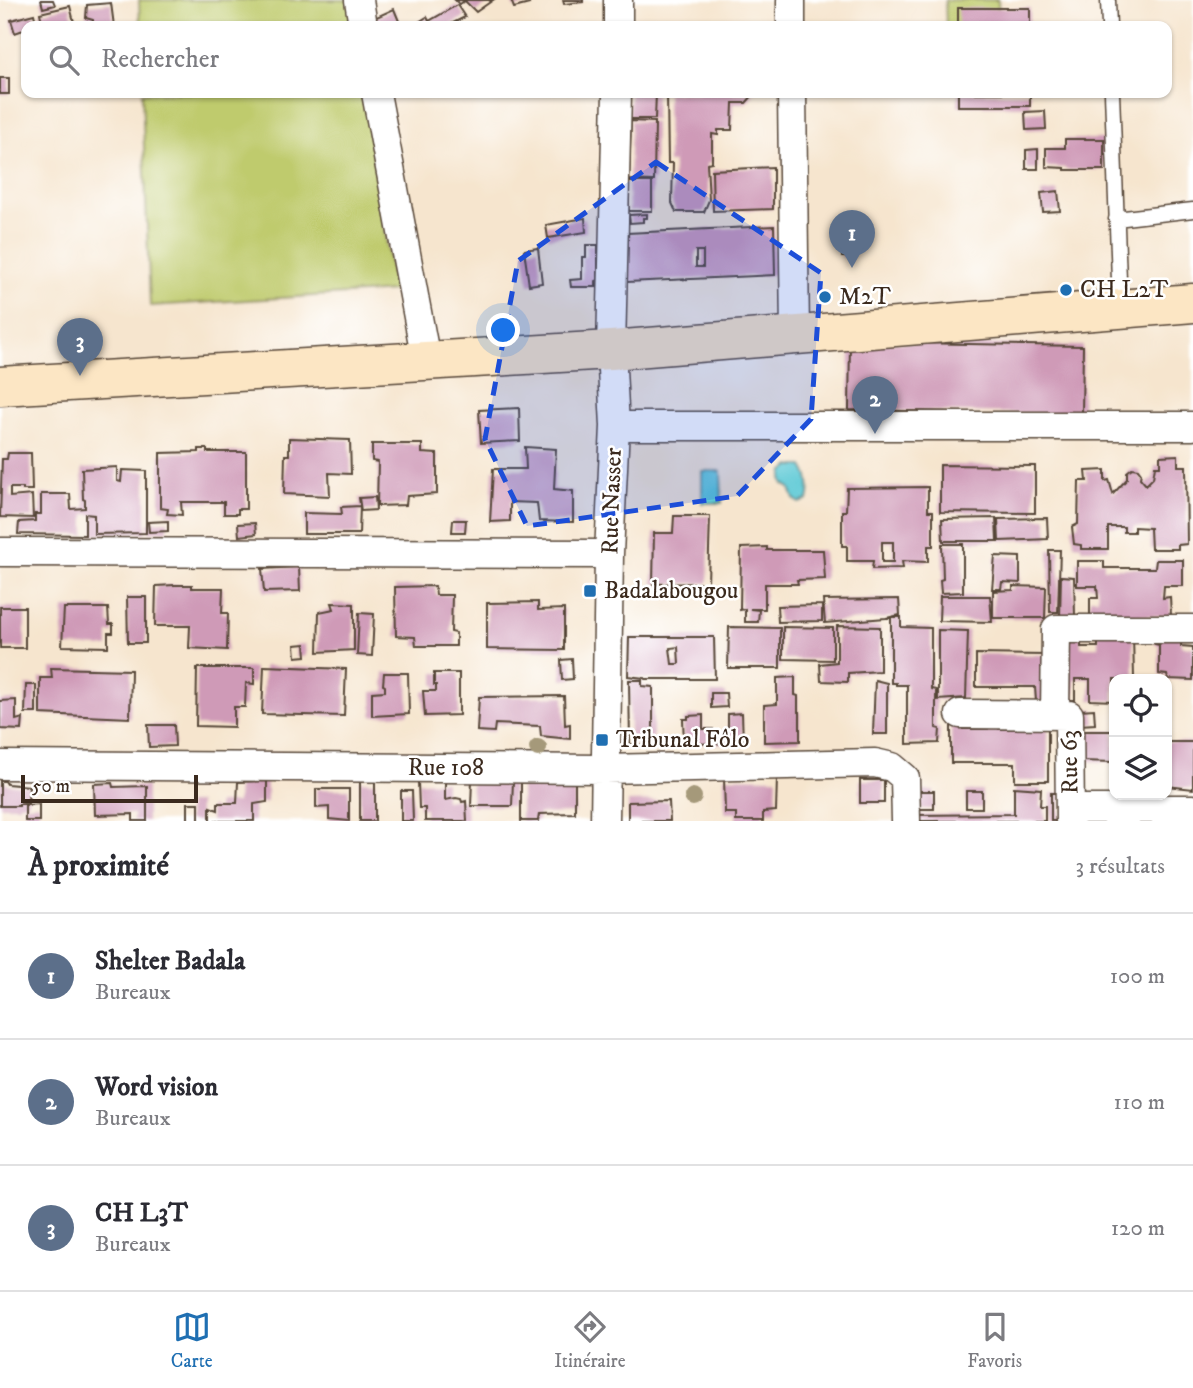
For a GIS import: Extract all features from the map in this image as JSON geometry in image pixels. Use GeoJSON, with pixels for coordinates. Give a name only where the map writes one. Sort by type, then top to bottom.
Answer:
{"type":"FeatureCollection","features":[{"type":"Feature","properties":{"kind":"street"},"geometry":{"type":"LineString","coordinates":[[359,0],[362,21]]}},
{"type":"Feature","properties":{"kind":"street"},"geometry":{"type":"LineString","coordinates":[[618,0],[618,21]]}},
{"type":"Feature","properties":{"kind":"street"},"geometry":{"type":"LineString","coordinates":[[791,0],[791,21]]}},
{"type":"Feature","properties":{"kind":"street"},"geometry":{"type":"LineString","coordinates":[[377,98],[426,360]]}},
{"type":"Feature","properties":{"kind":"street","name":"Rue Nasser"},"geometry":{"type":"LineString","coordinates":[[605,821],[609,554],[615,426],[611,350],[617,98]]}},
{"type":"Feature","properties":{"kind":"street"},"geometry":{"type":"LineString","coordinates":[[792,98],[795,335]]}},
{"type":"Feature","properties":{"kind":"street"},"geometry":{"type":"LineString","coordinates":[[0,386],[611,350],[1193,303]]}},
{"type":"Feature","properties":{"kind":"street"},"geometry":{"type":"LineString","coordinates":[[615,426],[1193,426]]}},
{"type":"Feature","properties":{"kind":"street"},"geometry":{"type":"LineString","coordinates":[[0,552],[609,554]]}},
{"type":"Feature","properties":{"kind":"street","name":"Rue 63"},"geometry":{"type":"LineString","coordinates":[[1070,815],[1056,629],[1193,629]]}},
{"type":"Feature","properties":{"kind":"street"},"geometry":{"type":"LineString","coordinates":[[960,715],[1062,715]]}},
{"type":"Feature","properties":{"kind":"street","name":"Rue 108"},"geometry":{"type":"LineString","coordinates":[[0,765],[606,769],[875,763],[892,766],[905,778],[906,821]]}},
{"type":"Feature","properties":{"kind":"street"},"geometry":{"type":"LineString","coordinates":[[1070,815],[1193,808]]}},
{"type":"Feature","properties":{"kind":"lane"},"geometry":{"type":"LineString","coordinates":[[1108,0],[1109,21]]}},
{"type":"Feature","properties":{"kind":"lane"},"geometry":{"type":"LineString","coordinates":[[1112,98],[1120,309]]}},
{"type":"Feature","properties":{"kind":"lane"},"geometry":{"type":"LineString","coordinates":[[1116,219],[1193,210]]}},
{"type":"Feature","properties":{"kind":"highlighted area"},"geometry":{"type":"Polygon","coordinates":[[[656,162],[821,273],[811,419],[737,496],[527,526],[485,439],[518,261],[656,162]]]}},
{"type":"Feature","properties":{"kind":"green space"},"geometry":{"type":"Polygon","coordinates":[[[139,0],[349,0],[352,21],[140,21],[139,0]]]}},
{"type":"Feature","properties":{"kind":"green space"},"geometry":{"type":"Polygon","coordinates":[[[945,0],[998,0],[999,21],[946,21],[945,0]]]}},
{"type":"Feature","properties":{"kind":"green space"},"geometry":{"type":"Polygon","coordinates":[[[142,98],[364,98],[394,291],[150,306],[142,98]]]}},
{"type":"Feature","properties":{"kind":"water"},"geometry":{"type":"Polygon","coordinates":[[[791,466],[803,466],[808,478],[808,500],[800,503],[794,499],[790,488],[782,480],[784,471],[791,466]]]}},
{"type":"Feature","properties":{"kind":"water"},"geometry":{"type":"Polygon","coordinates":[[[702,471],[721,471],[722,503],[702,503],[702,471]]]}},
{"type":"Feature","properties":{"kind":"building"},"geometry":{"type":"Polygon","coordinates":[[[41,0],[53,0],[55,5],[43,8],[41,0]]]}},
{"type":"Feature","properties":{"kind":"building"},"geometry":{"type":"Polygon","coordinates":[[[455,0],[493,0],[476,12],[465,1],[459,4],[455,0]]]}},
{"type":"Feature","properties":{"kind":"building"},"geometry":{"type":"Polygon","coordinates":[[[511,0],[527,0],[529,4],[514,8],[511,0]]]}},
{"type":"Feature","properties":{"kind":"building"},"geometry":{"type":"Polygon","coordinates":[[[563,0],[583,0],[583,2],[564,4],[563,0]]]}},
{"type":"Feature","properties":{"kind":"building"},"geometry":{"type":"Polygon","coordinates":[[[111,3],[113,21],[93,21],[86,18],[87,5],[111,3]]]}},
{"type":"Feature","properties":{"kind":"building"},"geometry":{"type":"Polygon","coordinates":[[[457,5],[465,17],[457,21],[429,21],[457,5]]]}},
{"type":"Feature","properties":{"kind":"building"},"geometry":{"type":"Polygon","coordinates":[[[70,6],[74,21],[42,21],[40,13],[70,6]]]}},
{"type":"Feature","properties":{"kind":"building"},"geometry":{"type":"Polygon","coordinates":[[[958,8],[1030,8],[1030,21],[958,21],[958,8]]]}},
{"type":"Feature","properties":{"kind":"building"},"geometry":{"type":"Polygon","coordinates":[[[394,9],[399,21],[373,21],[394,9]]]}},
{"type":"Feature","properties":{"kind":"building"},"geometry":{"type":"Polygon","coordinates":[[[34,14],[36,21],[21,21],[21,31],[15,33],[11,20],[34,14]]]}},
{"type":"Feature","properties":{"kind":"building"},"geometry":{"type":"Polygon","coordinates":[[[0,78],[9,78],[9,94],[0,94],[0,78]]]}},
{"type":"Feature","properties":{"kind":"building"},"geometry":{"type":"Polygon","coordinates":[[[630,98],[656,98],[655,119],[629,119],[630,98]]]}},
{"type":"Feature","properties":{"kind":"building"},"geometry":{"type":"Polygon","coordinates":[[[667,98],[750,98],[746,103],[733,103],[732,130],[718,130],[718,135],[712,134],[712,162],[707,163],[709,200],[704,212],[676,212],[672,203],[673,163],[668,163],[667,98]]]}},
{"type":"Feature","properties":{"kind":"building"},"geometry":{"type":"Polygon","coordinates":[[[958,98],[1030,98],[1030,106],[958,106],[958,98]]]}},
{"type":"Feature","properties":{"kind":"building"},"geometry":{"type":"Polygon","coordinates":[[[1045,111],[1046,129],[1026,130],[1025,112],[1045,111]]]}},
{"type":"Feature","properties":{"kind":"building"},"geometry":{"type":"Polygon","coordinates":[[[631,121],[655,122],[654,181],[629,180],[631,121]]]}},
{"type":"Feature","properties":{"kind":"building"},"geometry":{"type":"Polygon","coordinates":[[[1065,139],[1104,139],[1104,170],[1046,167],[1046,148],[1065,148],[1065,139]]]}},
{"type":"Feature","properties":{"kind":"building"},"geometry":{"type":"Polygon","coordinates":[[[1038,149],[1038,169],[1026,169],[1026,150],[1038,149]]]}},
{"type":"Feature","properties":{"kind":"building"},"geometry":{"type":"Polygon","coordinates":[[[773,167],[773,209],[713,211],[712,170],[773,167]]]}},
{"type":"Feature","properties":{"kind":"building"},"geometry":{"type":"Polygon","coordinates":[[[628,182],[652,182],[652,211],[629,211],[628,182]]]}},
{"type":"Feature","properties":{"kind":"building"},"geometry":{"type":"Polygon","coordinates":[[[1058,191],[1060,211],[1043,212],[1041,193],[1058,191]]]}},
{"type":"Feature","properties":{"kind":"building"},"geometry":{"type":"Polygon","coordinates":[[[647,214],[643,222],[630,223],[629,215],[647,214]]]}},
{"type":"Feature","properties":{"kind":"building"},"geometry":{"type":"Polygon","coordinates":[[[585,218],[586,232],[548,238],[546,225],[585,218]]]}},
{"type":"Feature","properties":{"kind":"building"},"geometry":{"type":"Polygon","coordinates":[[[774,226],[775,275],[627,282],[627,233],[774,226]],[[696,251],[696,267],[703,267],[703,251],[696,251]]]}},
{"type":"Feature","properties":{"kind":"building"},"geometry":{"type":"Polygon","coordinates":[[[842,244],[853,244],[853,257],[842,257],[842,244]]]}},
{"type":"Feature","properties":{"kind":"building"},"geometry":{"type":"Polygon","coordinates":[[[586,245],[598,245],[596,287],[571,287],[570,280],[582,279],[582,257],[586,257],[586,245]]]}},
{"type":"Feature","properties":{"kind":"building"},"geometry":{"type":"Polygon","coordinates":[[[538,248],[542,283],[529,285],[524,250],[538,248]]]}},
{"type":"Feature","properties":{"kind":"building"},"geometry":{"type":"Polygon","coordinates":[[[850,342],[1083,346],[1082,414],[849,410],[850,342]]]}},
{"type":"Feature","properties":{"kind":"building"},"geometry":{"type":"Polygon","coordinates":[[[519,408],[520,441],[481,443],[479,410],[519,408]]]}},
{"type":"Feature","properties":{"kind":"building"},"geometry":{"type":"Polygon","coordinates":[[[289,438],[350,440],[351,474],[329,473],[330,496],[284,494],[285,455],[289,455],[289,438]]]}},
{"type":"Feature","properties":{"kind":"building"},"geometry":{"type":"Polygon","coordinates":[[[372,444],[422,444],[422,453],[437,454],[437,494],[407,496],[406,505],[377,506],[378,462],[372,461],[372,444]]]}},
{"type":"Feature","properties":{"kind":"building"},"geometry":{"type":"Polygon","coordinates":[[[525,447],[556,449],[554,489],[573,491],[573,522],[539,521],[537,503],[510,502],[510,521],[490,522],[493,469],[526,469],[525,447]]]}},
{"type":"Feature","properties":{"kind":"building"},"geometry":{"type":"Polygon","coordinates":[[[199,449],[207,449],[207,452],[246,452],[246,509],[238,509],[238,514],[224,514],[224,502],[181,502],[182,515],[167,514],[168,509],[160,508],[160,453],[199,452],[199,449]]]}},
{"type":"Feature","properties":{"kind":"building"},"geometry":{"type":"Polygon","coordinates":[[[8,453],[31,453],[32,490],[10,488],[10,497],[32,495],[33,518],[0,517],[2,459],[7,459],[8,453]]]}},
{"type":"Feature","properties":{"kind":"building"},"geometry":{"type":"Polygon","coordinates":[[[1178,455],[1178,466],[1186,466],[1187,544],[1178,545],[1178,549],[1151,549],[1150,528],[1134,527],[1134,532],[1124,532],[1124,527],[1108,527],[1108,549],[1081,549],[1081,545],[1074,544],[1072,527],[1078,524],[1079,481],[1087,481],[1086,471],[1105,470],[1105,481],[1109,480],[1113,494],[1127,479],[1127,472],[1132,468],[1138,469],[1140,478],[1146,485],[1153,478],[1155,466],[1160,466],[1160,456],[1178,455]]]}},
{"type":"Feature","properties":{"kind":"building"},"geometry":{"type":"Polygon","coordinates":[[[940,465],[1035,466],[1035,513],[940,512],[940,465]]]}},
{"type":"Feature","properties":{"kind":"building"},"geometry":{"type":"Polygon","coordinates":[[[117,467],[117,481],[121,482],[122,470],[146,471],[146,533],[94,534],[94,515],[85,514],[85,535],[18,534],[19,522],[35,521],[35,514],[41,514],[41,494],[70,494],[71,509],[85,508],[82,469],[117,467]]]}},
{"type":"Feature","properties":{"kind":"building"},"geometry":{"type":"Polygon","coordinates":[[[928,487],[928,511],[933,511],[933,546],[928,546],[928,562],[902,561],[903,568],[872,569],[873,561],[847,561],[847,546],[842,546],[842,511],[846,511],[847,488],[928,487]],[[882,542],[882,562],[893,562],[893,542],[882,542]]]}},
{"type":"Feature","properties":{"kind":"building"},"geometry":{"type":"Polygon","coordinates":[[[375,497],[376,510],[361,511],[359,498],[375,497]]]}},
{"type":"Feature","properties":{"kind":"building"},"geometry":{"type":"Polygon","coordinates":[[[360,506],[359,534],[304,534],[304,513],[342,514],[341,507],[360,506]]]}},
{"type":"Feature","properties":{"kind":"building"},"geometry":{"type":"Polygon","coordinates":[[[674,516],[710,516],[708,583],[653,584],[654,533],[673,533],[674,516]]]}},
{"type":"Feature","properties":{"kind":"building"},"geometry":{"type":"Polygon","coordinates":[[[996,518],[997,541],[943,541],[942,519],[996,518]]]}},
{"type":"Feature","properties":{"kind":"building"},"geometry":{"type":"Polygon","coordinates":[[[1047,518],[1048,539],[999,541],[998,519],[1047,518]]]}},
{"type":"Feature","properties":{"kind":"building"},"geometry":{"type":"Polygon","coordinates":[[[453,520],[466,520],[465,532],[452,532],[453,520]]]}},
{"type":"Feature","properties":{"kind":"building"},"geometry":{"type":"Polygon","coordinates":[[[168,521],[168,531],[149,532],[148,522],[168,521]]]}},
{"type":"Feature","properties":{"kind":"building"},"geometry":{"type":"Polygon","coordinates":[[[255,523],[256,534],[239,536],[238,524],[255,523]]]}},
{"type":"Feature","properties":{"kind":"building"},"geometry":{"type":"Polygon","coordinates":[[[942,544],[963,544],[963,592],[941,593],[942,544]]]}},
{"type":"Feature","properties":{"kind":"building"},"geometry":{"type":"Polygon","coordinates":[[[767,547],[767,550],[823,550],[825,579],[797,580],[798,584],[765,584],[765,609],[750,609],[759,610],[758,622],[745,622],[745,609],[740,610],[741,548],[767,547]]]}},
{"type":"Feature","properties":{"kind":"building"},"geometry":{"type":"Polygon","coordinates":[[[1049,550],[1060,550],[1058,612],[1050,612],[1049,550]]]}},
{"type":"Feature","properties":{"kind":"building"},"geometry":{"type":"Polygon","coordinates":[[[995,556],[1020,557],[1020,583],[1002,582],[1001,589],[992,589],[995,556]]]}},
{"type":"Feature","properties":{"kind":"building"},"geometry":{"type":"Polygon","coordinates":[[[1156,560],[1183,560],[1183,586],[1164,586],[1163,598],[1170,597],[1171,616],[1090,615],[1090,598],[1098,598],[1097,586],[1077,586],[1077,561],[1104,561],[1104,568],[1155,568],[1156,560]]]}},
{"type":"Feature","properties":{"kind":"building"},"geometry":{"type":"Polygon","coordinates":[[[299,567],[300,591],[264,592],[262,569],[299,567]]]}},
{"type":"Feature","properties":{"kind":"building"},"geometry":{"type":"Polygon","coordinates":[[[1061,576],[1074,577],[1075,617],[1060,618],[1061,576]]]}},
{"type":"Feature","properties":{"kind":"building"},"geometry":{"type":"Polygon","coordinates":[[[192,585],[192,588],[223,588],[222,613],[228,613],[227,650],[189,648],[190,626],[155,626],[156,586],[192,585]]]}},
{"type":"Feature","properties":{"kind":"building"},"geometry":{"type":"Polygon","coordinates":[[[435,586],[436,595],[452,595],[451,632],[456,633],[456,646],[416,646],[415,637],[396,636],[395,587],[435,586]]]}},
{"type":"Feature","properties":{"kind":"building"},"geometry":{"type":"Polygon","coordinates":[[[1013,586],[1046,587],[1045,618],[993,618],[993,591],[1013,590],[1013,586]]]}},
{"type":"Feature","properties":{"kind":"building"},"geometry":{"type":"Polygon","coordinates":[[[940,596],[990,596],[992,622],[939,621],[940,596]]]}},
{"type":"Feature","properties":{"kind":"building"},"geometry":{"type":"Polygon","coordinates":[[[127,597],[146,597],[146,643],[128,643],[127,597]]]}},
{"type":"Feature","properties":{"kind":"building"},"geometry":{"type":"Polygon","coordinates":[[[899,599],[900,615],[825,623],[823,600],[899,599]]]}},
{"type":"Feature","properties":{"kind":"building"},"geometry":{"type":"Polygon","coordinates":[[[538,602],[538,610],[564,609],[564,650],[487,649],[487,603],[538,602]]]}},
{"type":"Feature","properties":{"kind":"building"},"geometry":{"type":"Polygon","coordinates":[[[332,603],[354,604],[354,650],[318,652],[319,612],[334,609],[332,603]]]}},
{"type":"Feature","properties":{"kind":"building"},"geometry":{"type":"Polygon","coordinates":[[[822,605],[822,621],[778,622],[777,606],[822,605]]]}},
{"type":"Feature","properties":{"kind":"building"},"geometry":{"type":"Polygon","coordinates":[[[0,607],[25,607],[25,648],[0,648],[0,607]]]}},
{"type":"Feature","properties":{"kind":"building"},"geometry":{"type":"Polygon","coordinates":[[[64,608],[108,608],[109,624],[113,624],[113,633],[108,633],[108,647],[62,646],[64,608]]]}},
{"type":"Feature","properties":{"kind":"building"},"geometry":{"type":"Polygon","coordinates":[[[359,613],[374,614],[372,656],[357,655],[359,613]]]}},
{"type":"Feature","properties":{"kind":"building"},"geometry":{"type":"Polygon","coordinates":[[[891,617],[901,617],[901,627],[931,628],[931,689],[936,690],[936,728],[940,729],[939,743],[907,744],[907,685],[891,683],[891,617]]]}},
{"type":"Feature","properties":{"kind":"building"},"geometry":{"type":"Polygon","coordinates":[[[837,626],[880,627],[880,671],[848,673],[848,682],[821,681],[820,664],[837,662],[837,626]]]}},
{"type":"Feature","properties":{"kind":"building"},"geometry":{"type":"Polygon","coordinates":[[[729,627],[780,628],[780,668],[728,668],[729,627]]]}},
{"type":"Feature","properties":{"kind":"building"},"geometry":{"type":"Polygon","coordinates":[[[783,627],[833,628],[833,660],[783,659],[783,627]]]}},
{"type":"Feature","properties":{"kind":"building"},"geometry":{"type":"Polygon","coordinates":[[[938,630],[968,631],[966,698],[938,700],[938,630]]]}},
{"type":"Feature","properties":{"kind":"building"},"geometry":{"type":"Polygon","coordinates":[[[1098,632],[1133,632],[1134,674],[1109,674],[1109,701],[1090,700],[1090,679],[1075,679],[1075,700],[1063,700],[1063,633],[1081,633],[1081,647],[1098,647],[1098,632]]]}},
{"type":"Feature","properties":{"kind":"building"},"geometry":{"type":"Polygon","coordinates":[[[1181,633],[1181,646],[1193,647],[1193,680],[1172,679],[1172,674],[1159,674],[1159,645],[1155,644],[1155,639],[1181,633]]]}},
{"type":"Feature","properties":{"kind":"building"},"geometry":{"type":"Polygon","coordinates":[[[629,637],[714,637],[715,679],[645,679],[628,676],[629,637]],[[678,647],[670,648],[672,664],[679,664],[678,647]]]}},
{"type":"Feature","properties":{"kind":"building"},"geometry":{"type":"Polygon","coordinates":[[[305,644],[306,656],[296,657],[295,645],[305,644]]]}},
{"type":"Feature","properties":{"kind":"building"},"geometry":{"type":"Polygon","coordinates":[[[976,654],[1047,655],[1048,701],[1036,701],[1035,687],[976,687],[976,654]]]}},
{"type":"Feature","properties":{"kind":"building"},"geometry":{"type":"Polygon","coordinates":[[[572,659],[573,679],[562,680],[561,660],[572,659]]]}},
{"type":"Feature","properties":{"kind":"building"},"geometry":{"type":"Polygon","coordinates":[[[264,666],[346,669],[344,716],[262,714],[264,666]]]}},
{"type":"Feature","properties":{"kind":"building"},"geometry":{"type":"Polygon","coordinates":[[[51,668],[131,670],[130,718],[40,714],[40,678],[52,678],[51,668]]]}},
{"type":"Feature","properties":{"kind":"building"},"geometry":{"type":"Polygon","coordinates":[[[197,668],[254,668],[254,684],[246,683],[245,707],[234,707],[234,727],[196,726],[197,668]]]}},
{"type":"Feature","properties":{"kind":"building"},"geometry":{"type":"Polygon","coordinates":[[[384,673],[408,673],[409,714],[372,716],[372,692],[385,691],[384,673]]]}},
{"type":"Feature","properties":{"kind":"building"},"geometry":{"type":"Polygon","coordinates":[[[434,673],[459,673],[459,715],[425,716],[423,691],[436,691],[434,673]]]}},
{"type":"Feature","properties":{"kind":"building"},"geometry":{"type":"Polygon","coordinates":[[[795,677],[795,695],[798,696],[800,712],[800,741],[764,742],[764,705],[777,704],[777,678],[795,677]]]}},
{"type":"Feature","properties":{"kind":"building"},"geometry":{"type":"Polygon","coordinates":[[[629,680],[642,680],[642,686],[653,687],[653,746],[630,744],[629,680]]]}},
{"type":"Feature","properties":{"kind":"building"},"geometry":{"type":"Polygon","coordinates":[[[875,680],[887,683],[887,734],[873,734],[875,680]]]}},
{"type":"Feature","properties":{"kind":"building"},"geometry":{"type":"Polygon","coordinates":[[[26,685],[36,685],[36,713],[25,713],[26,685]]]}},
{"type":"Feature","properties":{"kind":"building"},"geometry":{"type":"Polygon","coordinates":[[[711,693],[726,693],[727,707],[711,708],[711,693]]]}},
{"type":"Feature","properties":{"kind":"building"},"geometry":{"type":"Polygon","coordinates":[[[564,696],[565,725],[570,724],[570,739],[541,736],[540,726],[495,724],[494,732],[477,731],[479,697],[564,696]]]}},
{"type":"Feature","properties":{"kind":"building"},"geometry":{"type":"Polygon","coordinates":[[[16,700],[16,720],[23,718],[22,730],[0,729],[0,701],[16,700]]]}},
{"type":"Feature","properties":{"kind":"building"},"geometry":{"type":"Polygon","coordinates":[[[1094,709],[1095,724],[1080,725],[1080,710],[1094,709]]]}},
{"type":"Feature","properties":{"kind":"building"},"geometry":{"type":"Polygon","coordinates":[[[742,713],[743,743],[684,744],[683,719],[688,719],[688,716],[703,715],[703,729],[713,729],[713,733],[728,733],[728,714],[742,713]]]}},
{"type":"Feature","properties":{"kind":"building"},"geometry":{"type":"Polygon","coordinates":[[[988,718],[999,718],[999,729],[1048,729],[1048,781],[1015,781],[1015,763],[951,763],[951,719],[963,719],[963,729],[988,729],[988,718]]]}},
{"type":"Feature","properties":{"kind":"building"},"geometry":{"type":"Polygon","coordinates":[[[148,725],[174,725],[175,746],[149,747],[148,725]]]}},
{"type":"Feature","properties":{"kind":"building"},"geometry":{"type":"Polygon","coordinates":[[[1080,731],[1109,731],[1109,762],[1080,761],[1080,731]]]}},
{"type":"Feature","properties":{"kind":"building"},"geometry":{"type":"Polygon","coordinates":[[[1172,742],[1193,742],[1193,789],[1172,787],[1172,742]]]}},
{"type":"Feature","properties":{"kind":"building"},"geometry":{"type":"Polygon","coordinates":[[[724,777],[777,778],[776,811],[763,812],[763,821],[736,821],[736,813],[725,813],[724,777]]]}},
{"type":"Feature","properties":{"kind":"building"},"geometry":{"type":"Polygon","coordinates":[[[472,780],[513,781],[512,806],[471,806],[472,780]]]}},
{"type":"Feature","properties":{"kind":"building"},"geometry":{"type":"Polygon","coordinates":[[[860,780],[884,780],[884,803],[860,803],[860,780]]]}},
{"type":"Feature","properties":{"kind":"building"},"geometry":{"type":"Polygon","coordinates":[[[0,781],[29,786],[28,803],[0,806],[0,781]]]}},
{"type":"Feature","properties":{"kind":"building"},"geometry":{"type":"Polygon","coordinates":[[[267,781],[267,802],[254,804],[254,821],[210,821],[210,807],[218,810],[218,803],[237,803],[238,782],[267,781]]]}},
{"type":"Feature","properties":{"kind":"building"},"geometry":{"type":"Polygon","coordinates":[[[360,781],[375,782],[375,821],[360,821],[360,781]]]}},
{"type":"Feature","properties":{"kind":"building"},"geometry":{"type":"Polygon","coordinates":[[[445,781],[445,800],[456,798],[462,802],[466,801],[467,821],[425,821],[425,808],[419,808],[418,782],[445,781]]]}},
{"type":"Feature","properties":{"kind":"building"},"geometry":{"type":"Polygon","coordinates":[[[112,783],[113,787],[147,786],[147,821],[133,821],[133,814],[95,815],[94,784],[112,783]]]}},
{"type":"Feature","properties":{"kind":"building"},"geometry":{"type":"Polygon","coordinates":[[[521,783],[575,783],[575,813],[539,814],[538,821],[521,821],[521,783]]]}},
{"type":"Feature","properties":{"kind":"building"},"geometry":{"type":"Polygon","coordinates":[[[1014,787],[1041,789],[1040,806],[1045,806],[1045,821],[914,821],[913,815],[1014,814],[1014,787]]]}},
{"type":"Feature","properties":{"kind":"building"},"geometry":{"type":"Polygon","coordinates":[[[316,789],[349,789],[349,821],[329,819],[329,807],[316,808],[316,789]]]}},
{"type":"Feature","properties":{"kind":"building"},"geometry":{"type":"Polygon","coordinates":[[[401,791],[412,791],[413,821],[401,821],[401,791]]]}},
{"type":"Feature","properties":{"kind":"building"},"geometry":{"type":"Polygon","coordinates":[[[918,791],[934,791],[934,809],[918,809],[918,791]]]}},
{"type":"Feature","properties":{"kind":"building"},"geometry":{"type":"Polygon","coordinates":[[[966,791],[982,791],[982,808],[966,808],[966,791]]]}},
{"type":"Feature","properties":{"kind":"building"},"geometry":{"type":"Polygon","coordinates":[[[1051,793],[1060,793],[1060,821],[1051,821],[1051,793]]]}},
{"type":"Feature","properties":{"kind":"building"},"geometry":{"type":"Polygon","coordinates":[[[669,801],[670,821],[628,821],[628,802],[669,801]]]}},
{"type":"Feature","properties":{"kind":"building"},"geometry":{"type":"Polygon","coordinates":[[[188,803],[199,803],[199,821],[188,821],[188,803]]]}},
{"type":"Feature","properties":{"kind":"building"},"geometry":{"type":"Polygon","coordinates":[[[39,804],[39,821],[25,821],[25,805],[39,804]]]}},
{"type":"Feature","properties":{"kind":"place","name":"Shelter Badala"},"geometry":{"type":"Point","coordinates":[852,268]}},
{"type":"Feature","properties":{"kind":"place","name":"CH L2T"},"geometry":{"type":"Point","coordinates":[1066,290]}},
{"type":"Feature","properties":{"kind":"place","name":"M2T"},"geometry":{"type":"Point","coordinates":[825,297]}},
{"type":"Feature","properties":{"kind":"place","name":"CH L3T"},"geometry":{"type":"Point","coordinates":[80,376]}},
{"type":"Feature","properties":{"kind":"place","name":"Word vision"},"geometry":{"type":"Point","coordinates":[875,434]}},
{"type":"Feature","properties":{"kind":"place","name":"Badalabougou"},"geometry":{"type":"Point","coordinates":[590,591]}},
{"type":"Feature","properties":{"kind":"place","name":"Tribunal Fôlo"},"geometry":{"type":"Point","coordinates":[602,740]}}]}
